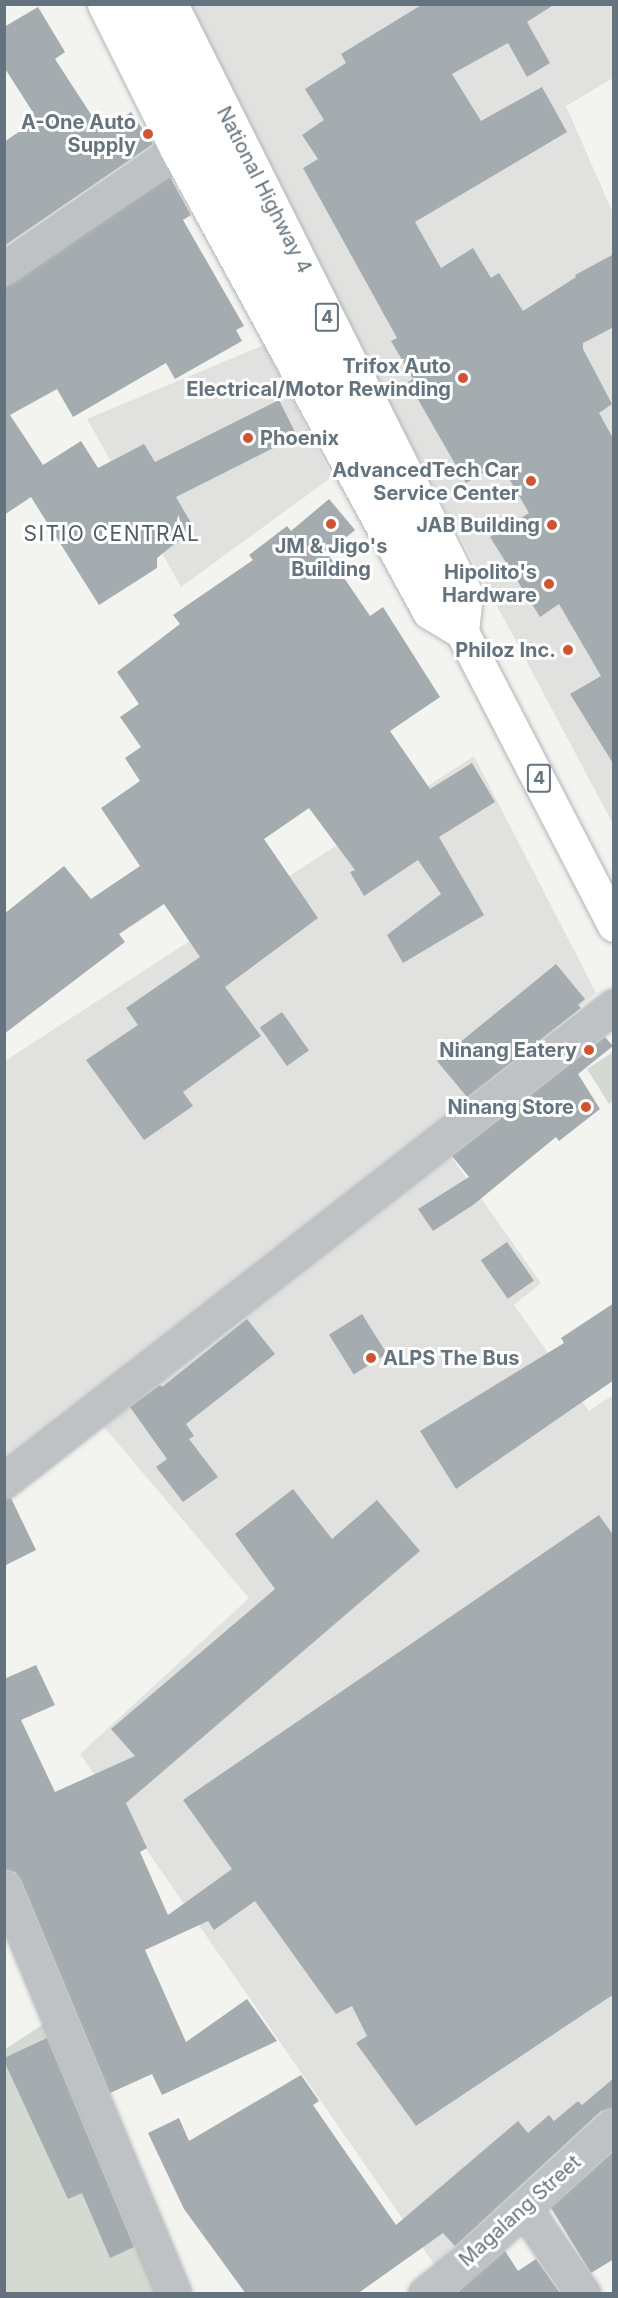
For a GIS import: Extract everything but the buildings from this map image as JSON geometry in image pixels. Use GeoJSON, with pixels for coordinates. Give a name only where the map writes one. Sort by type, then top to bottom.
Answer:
{"type":"FeatureCollection","features":[{"type":"Feature","properties":{"kind":"main road"},"geometry":{"type":"LineString","coordinates":[[104,4],[177,150],[429,612],[462,632]]}},
{"type":"Feature","properties":{"kind":"main road"},"geometry":{"type":"LineString","coordinates":[[138,4],[462,632]]}},
{"type":"Feature","properties":{"kind":"main road","name":"National Highway 4"},"geometry":{"type":"LineString","coordinates":[[171,4],[466,594],[462,632]]}},
{"type":"Feature","properties":{"kind":"main road","name":"4"},"geometry":{"type":"LineString","coordinates":[[462,632],[614,925]]}},
{"type":"Feature","properties":{"kind":"street"},"geometry":{"type":"LineString","coordinates":[[4,269],[177,150]]}},
{"type":"Feature","properties":{"kind":"street"},"geometry":{"type":"LineString","coordinates":[[4,1481],[614,1006]]}},
{"type":"Feature","properties":{"kind":"street"},"geometry":{"type":"LineString","coordinates":[[4,1887],[174,2294]]}},
{"type":"Feature","properties":{"kind":"street","name":"Magalang Street"},"geometry":{"type":"LineString","coordinates":[[425,2294],[524,2208],[614,2125]]}},
{"type":"Feature","properties":{"kind":"street"},"geometry":{"type":"LineString","coordinates":[[524,2208],[583,2294]]}},
{"type":"Feature","properties":{"kind":"shaded area"},"geometry":{"type":"Polygon","coordinates":[[[183,5],[613,5],[613,78],[566,106],[613,213],[613,824],[305,245],[183,5]]]}},
{"type":"Feature","properties":{"kind":"shaded area"},"geometry":{"type":"Polygon","coordinates":[[[264,345],[332,477],[181,587],[87,419],[264,345]]]}},
{"type":"Feature","properties":{"kind":"shaded area"},"geometry":{"type":"Polygon","coordinates":[[[474,756],[596,993],[457,1111],[5,1468],[5,1061],[474,756]]]}},
{"type":"Feature","properties":{"kind":"shaded area"},"geometry":{"type":"Polygon","coordinates":[[[613,1052],[613,1101],[609,1104],[587,1069],[613,1052]]]}},
{"type":"Feature","properties":{"kind":"shaded area"},"geometry":{"type":"Polygon","coordinates":[[[448,1152],[541,1283],[514,1305],[589,1411],[613,1395],[613,2105],[436,2267],[80,1754],[249,1598],[104,1427],[448,1152]]]}},
{"type":"Feature","properties":{"kind":"shaded area"},"geometry":{"type":"Polygon","coordinates":[[[45,2023],[156,2293],[5,2293],[4,2050],[45,2023]]]}},
{"type":"Feature","properties":{"kind":"place","name":"A-One Auto Supply"},"geometry":{"type":"Point","coordinates":[148,134]}},
{"type":"Feature","properties":{"kind":"place","name":"Trifox Auto Electrical/Motor Rewinding"},"geometry":{"type":"Point","coordinates":[463,378]}},
{"type":"Feature","properties":{"kind":"place","name":"Phoenix"},"geometry":{"type":"Point","coordinates":[248,438]}},
{"type":"Feature","properties":{"kind":"place","name":"AdvancedTech Car Service Center"},"geometry":{"type":"Point","coordinates":[531,481]}},
{"type":"Feature","properties":{"kind":"place","name":"JM & Jigo's Building"},"geometry":{"type":"Point","coordinates":[331,524]}},
{"type":"Feature","properties":{"kind":"place","name":"JAB Building"},"geometry":{"type":"Point","coordinates":[552,525]}},
{"type":"Feature","properties":{"kind":"place","name":"Hipolito's Hardware"},"geometry":{"type":"Point","coordinates":[549,584]}},
{"type":"Feature","properties":{"kind":"place","name":"Philoz Inc."},"geometry":{"type":"Point","coordinates":[568,650]}},
{"type":"Feature","properties":{"kind":"place","name":"Ninang Eatery"},"geometry":{"type":"Point","coordinates":[589,1050]}},
{"type":"Feature","properties":{"kind":"place","name":"Ninang Store"},"geometry":{"type":"Point","coordinates":[586,1107]}},
{"type":"Feature","properties":{"kind":"place","name":"ALPS The Bus"},"geometry":{"type":"Point","coordinates":[371,1358]}},
{"type":"Feature","properties":{"kind":"district","name":"SITIO CENTRAL"},"geometry":{"type":"Point","coordinates":[112,534]}}]}
